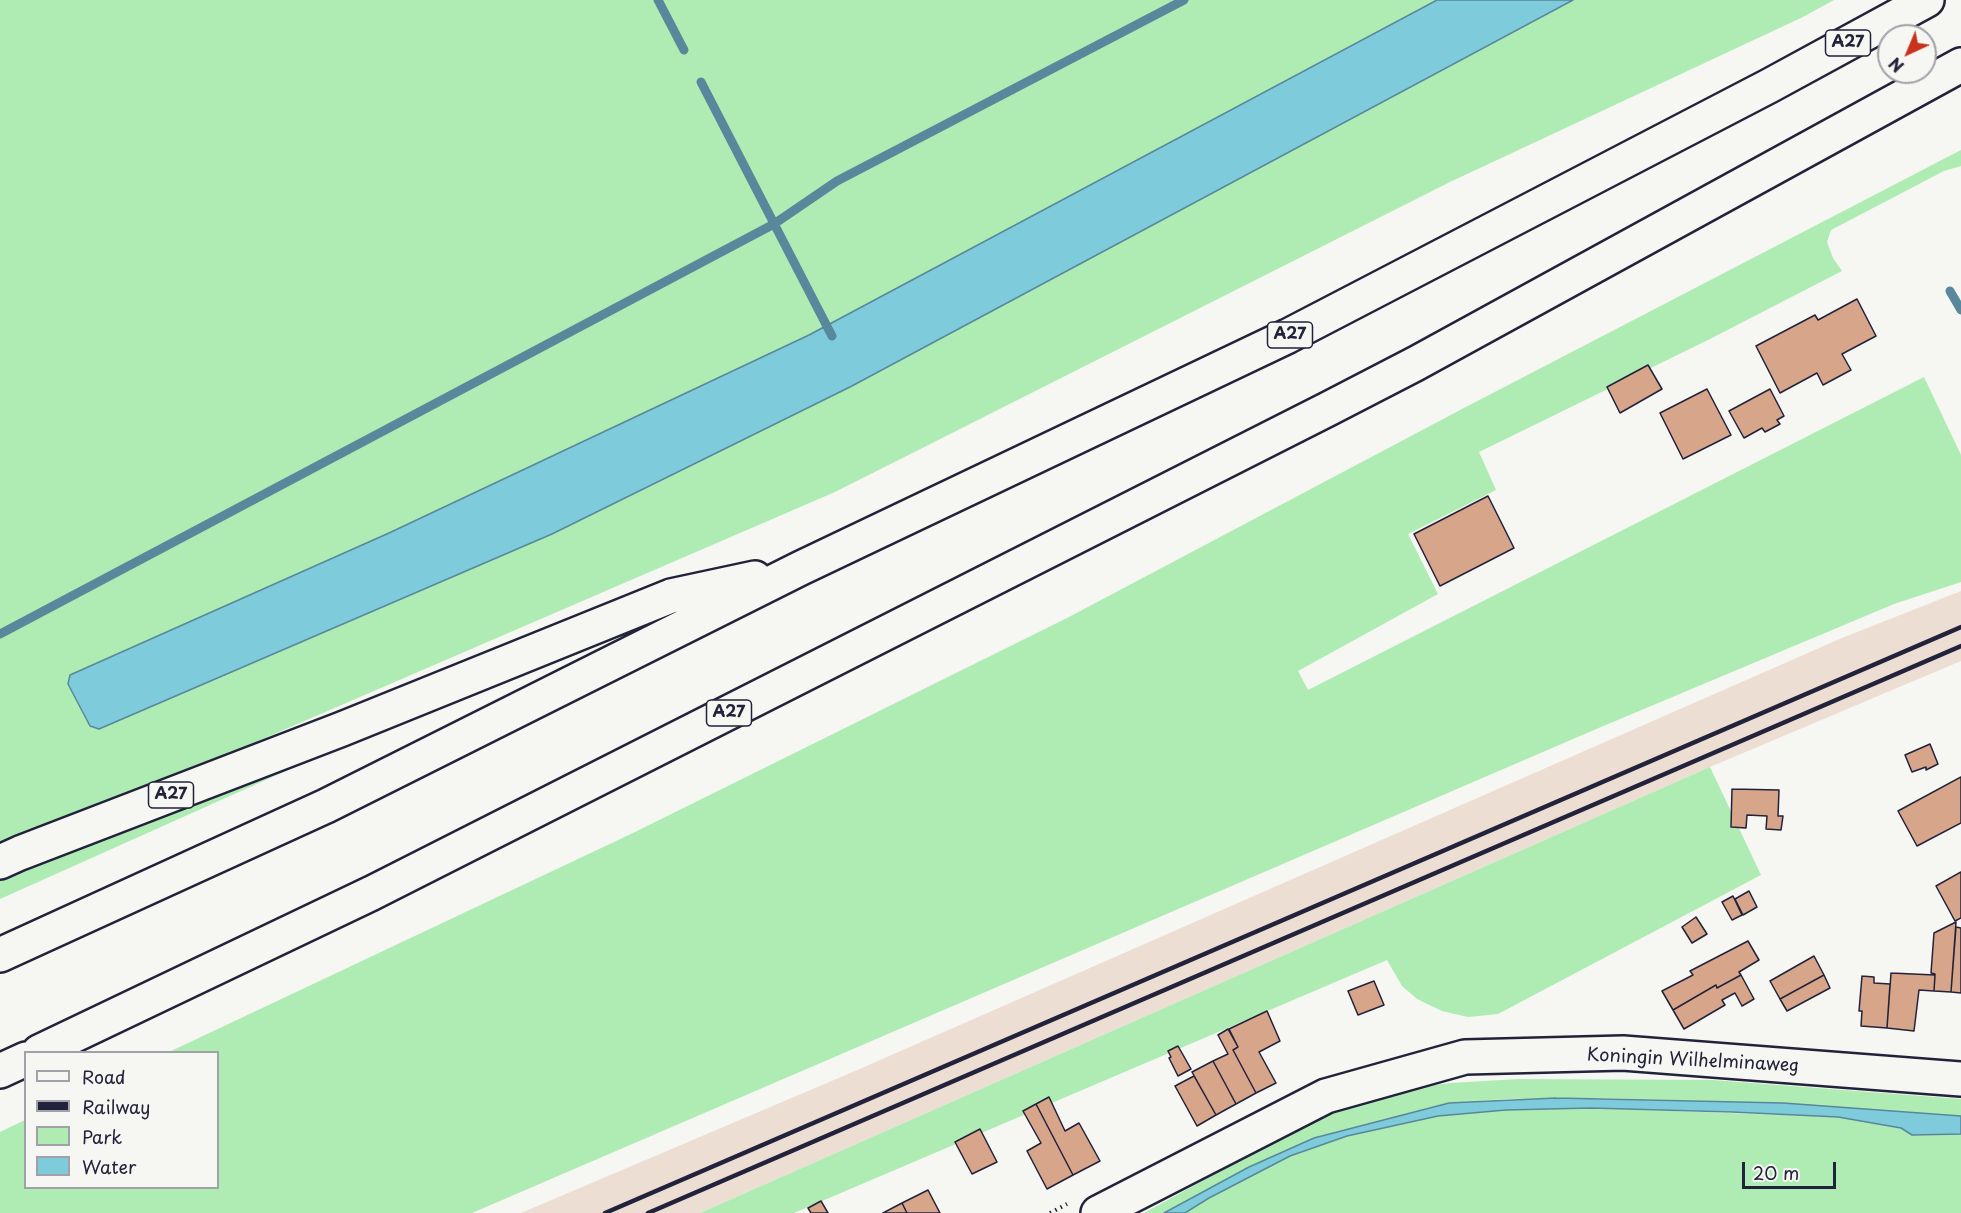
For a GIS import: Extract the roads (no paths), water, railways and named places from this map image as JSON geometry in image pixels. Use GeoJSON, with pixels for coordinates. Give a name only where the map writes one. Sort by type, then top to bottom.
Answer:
{"type":"FeatureCollection","features":[{"type":"Feature","properties":{"kind":"main road","name":"A27"},"geometry":{"type":"LineString","coordinates":[[0,955],[326,806],[801,568],[1288,336],[1769,86],[1927,0]]}},
{"type":"Feature","properties":{"kind":"main road","name":"A27"},"geometry":{"type":"LineString","coordinates":[[43,1051],[372,893],[1415,364],[1961,65]]}},
{"type":"Feature","properties":{"kind":"main road","name":"A27"},"geometry":{"type":"LineString","coordinates":[[0,862],[342,729],[671,596],[801,568]]}},
{"type":"Feature","properties":{"kind":"main road","name":"Koningin Wilhelminaweg"},"geometry":{"type":"LineString","coordinates":[[1098,1213],[1326,1096],[1465,1057],[1623,1053],[1961,1079]]}},
{"type":"Feature","properties":{"kind":"main road"},"geometry":{"type":"LineString","coordinates":[[0,1071],[24,1060]]}},
{"type":"Feature","properties":{"kind":"water"},"geometry":{"type":"Polygon","coordinates":[[[1437,0],[1573,0],[850,387],[552,534],[99,729],[90,726],[68,684],[70,675],[389,533],[809,335],[1437,0]]]}},
{"type":"Feature","properties":{"kind":"water"},"geometry":{"type":"Polygon","coordinates":[[[1556,1098],[1783,1103],[1961,1116],[1961,1134],[1912,1135],[1901,1128],[1838,1117],[1732,1112],[1591,1108],[1506,1110],[1438,1116],[1347,1136],[1290,1156],[1185,1213],[1164,1213],[1249,1167],[1314,1138],[1449,1103],[1556,1098]]]}},
{"type":"Feature","properties":{"kind":"waterway"},"geometry":{"type":"LineString","coordinates":[[658,0],[684,50]]}},
{"type":"Feature","properties":{"kind":"waterway"},"geometry":{"type":"LineString","coordinates":[[0,634],[774,224],[837,181],[1184,0]]}},
{"type":"Feature","properties":{"kind":"waterway"},"geometry":{"type":"LineString","coordinates":[[701,82],[832,336]]}},
{"type":"Feature","properties":{"kind":"waterway"},"geometry":{"type":"LineString","coordinates":[[1950,291],[1961,310]]}},
{"type":"Feature","properties":{"kind":"railway"},"geometry":{"type":"LineString","coordinates":[[605,1213],[1961,627]]}},
{"type":"Feature","properties":{"kind":"railway"},"geometry":{"type":"LineString","coordinates":[[648,1213],[1961,646]]}}]}
